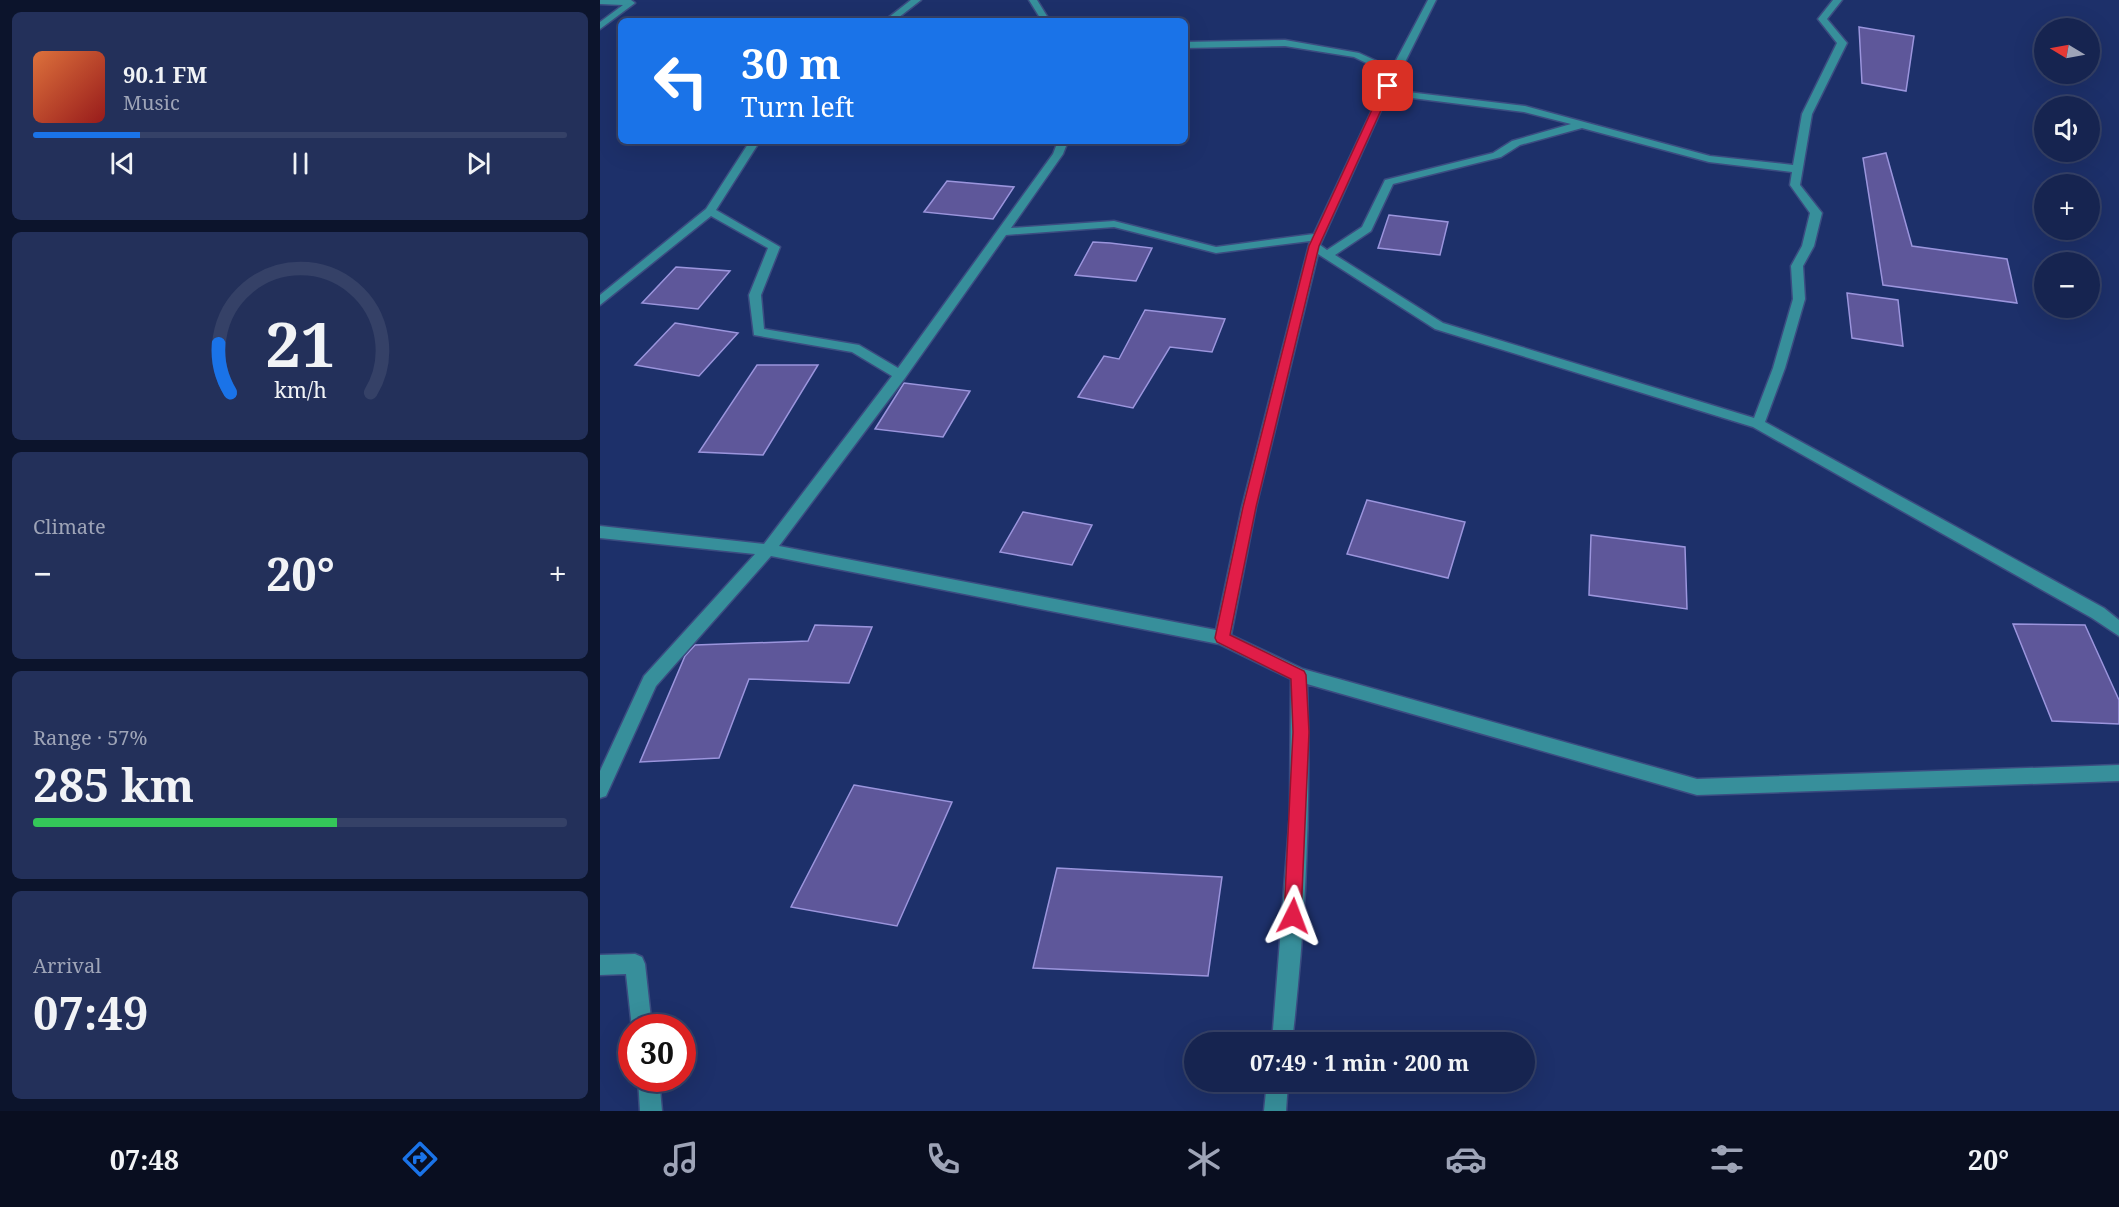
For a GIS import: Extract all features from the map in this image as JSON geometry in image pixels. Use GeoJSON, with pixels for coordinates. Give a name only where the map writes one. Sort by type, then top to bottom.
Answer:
{"type":"FeatureCollection","features":[{"type":"Feature","properties":{"kind":"street"},"geometry":{"type":"LineString","coordinates":[[892,18],[917,0]]}},
{"type":"Feature","properties":{"kind":"street"},"geometry":{"type":"LineString","coordinates":[[1033,0],[1044,18]]}},
{"type":"Feature","properties":{"kind":"street"},"geometry":{"type":"LineString","coordinates":[[1222,638],[1249,507],[1316,242],[1384,92],[1432,0]]}},
{"type":"Feature","properties":{"kind":"street"},"geometry":{"type":"LineString","coordinates":[[1758,424],[1779,368],[1799,299],[1797,266],[1808,246],[1816,213],[1795,185],[1807,114],[1842,43],[1822,19],[1838,0]]}},
{"type":"Feature","properties":{"kind":"street"},"geometry":{"type":"LineString","coordinates":[[600,1],[631,3],[600,26]]}},
{"type":"Feature","properties":{"kind":"street"},"geometry":{"type":"LineString","coordinates":[[1188,45],[1285,43],[1356,55],[1394,73]]}},
{"type":"Feature","properties":{"kind":"street"},"geometry":{"type":"LineString","coordinates":[[1384,92],[1525,109],[1709,159],[1797,169]]}},
{"type":"Feature","properties":{"kind":"street"},"geometry":{"type":"LineString","coordinates":[[1327,255],[1367,229],[1389,182],[1497,155],[1516,143],[1582,124]]}},
{"type":"Feature","properties":{"kind":"street"},"geometry":{"type":"LineString","coordinates":[[600,300],[710,211],[753,144]]}},
{"type":"Feature","properties":{"kind":"street"},"geometry":{"type":"LineString","coordinates":[[600,790],[650,681],[768,550],[900,375],[1058,154],[1062,144]]}},
{"type":"Feature","properties":{"kind":"street"},"geometry":{"type":"LineString","coordinates":[[710,211],[774,247],[755,295],[758,332],[855,348],[900,375]]}},
{"type":"Feature","properties":{"kind":"street"},"geometry":{"type":"LineString","coordinates":[[1002,232],[1114,224],[1216,250],[1316,242]]}},
{"type":"Feature","properties":{"kind":"street"},"geometry":{"type":"LineString","coordinates":[[1316,242],[1327,255],[1440,326],[1758,424],[2098,613],[2119,629]]}},
{"type":"Feature","properties":{"kind":"street"},"geometry":{"type":"LineString","coordinates":[[600,532],[768,550],[1222,638],[1299,675],[1697,788],[2119,773]]}},
{"type":"Feature","properties":{"kind":"street"},"geometry":{"type":"LineString","coordinates":[[1283,1032],[1292,928],[1301,732],[1299,675]]}},
{"type":"Feature","properties":{"kind":"street"},"geometry":{"type":"LineString","coordinates":[[600,965],[635,964],[640,1014]]}},
{"type":"Feature","properties":{"kind":"street"},"geometry":{"type":"LineString","coordinates":[[649,1092],[651,1111]]}},
{"type":"Feature","properties":{"kind":"street"},"geometry":{"type":"LineString","coordinates":[[1275,1111],[1277,1092]]}},
{"type":"Feature","properties":{"kind":"building"},"geometry":{"type":"Polygon","coordinates":[[[1859,27],[1914,36],[1906,91],[1862,83],[1859,27]]]}},
{"type":"Feature","properties":{"kind":"building"},"geometry":{"type":"Polygon","coordinates":[[[1886,153],[1912,246],[2007,259],[2017,303],[1883,285],[1863,158],[1886,153]]]}},
{"type":"Feature","properties":{"kind":"building"},"geometry":{"type":"Polygon","coordinates":[[[947,181],[1014,187],[993,219],[924,212],[947,181]]]}},
{"type":"Feature","properties":{"kind":"building"},"geometry":{"type":"Polygon","coordinates":[[[1389,215],[1448,222],[1440,255],[1378,248],[1389,215]]]}},
{"type":"Feature","properties":{"kind":"building"},"geometry":{"type":"Polygon","coordinates":[[[1093,242],[1152,248],[1136,281],[1075,275],[1093,242]]]}},
{"type":"Feature","properties":{"kind":"building"},"geometry":{"type":"Polygon","coordinates":[[[676,267],[730,271],[698,309],[642,303],[676,267]]]}},
{"type":"Feature","properties":{"kind":"building"},"geometry":{"type":"Polygon","coordinates":[[[1847,293],[1898,300],[1903,346],[1852,338],[1847,293]]]}},
{"type":"Feature","properties":{"kind":"building"},"geometry":{"type":"Polygon","coordinates":[[[1145,310],[1225,319],[1212,352],[1170,347],[1133,408],[1078,397],[1104,356],[1119,359],[1145,310]]]}},
{"type":"Feature","properties":{"kind":"building"},"geometry":{"type":"Polygon","coordinates":[[[675,323],[738,333],[699,376],[635,365],[675,323]]]}},
{"type":"Feature","properties":{"kind":"building"},"geometry":{"type":"Polygon","coordinates":[[[757,365],[818,365],[763,455],[699,452],[757,365]]]}},
{"type":"Feature","properties":{"kind":"building"},"geometry":{"type":"Polygon","coordinates":[[[904,383],[970,391],[943,437],[875,429],[904,383]]]}},
{"type":"Feature","properties":{"kind":"building"},"geometry":{"type":"Polygon","coordinates":[[[1367,500],[1465,522],[1448,578],[1347,554],[1367,500]]]}},
{"type":"Feature","properties":{"kind":"building"},"geometry":{"type":"Polygon","coordinates":[[[1023,512],[1092,525],[1072,565],[1000,552],[1023,512]]]}},
{"type":"Feature","properties":{"kind":"building"},"geometry":{"type":"Polygon","coordinates":[[[1591,535],[1685,547],[1687,609],[1589,595],[1591,535]]]}},
{"type":"Feature","properties":{"kind":"building"},"geometry":{"type":"Polygon","coordinates":[[[2013,624],[2085,625],[2119,700],[2119,724],[2052,721],[2013,624]]]}},
{"type":"Feature","properties":{"kind":"building"},"geometry":{"type":"Polygon","coordinates":[[[815,625],[872,627],[849,683],[749,679],[719,758],[640,762],[685,656],[695,645],[808,641],[815,625]]]}},
{"type":"Feature","properties":{"kind":"building"},"geometry":{"type":"Polygon","coordinates":[[[854,785],[952,802],[897,926],[791,907],[854,785]]]}},
{"type":"Feature","properties":{"kind":"building"},"geometry":{"type":"Polygon","coordinates":[[[1057,868],[1222,877],[1208,976],[1033,968],[1057,868]]]}},
{"type":"Feature","properties":{"kind":"route"},"geometry":{"type":"LineString","coordinates":[[1293,916],[1301,732],[1299,675],[1222,638],[1249,507],[1314,246],[1388,86]]}}]}
